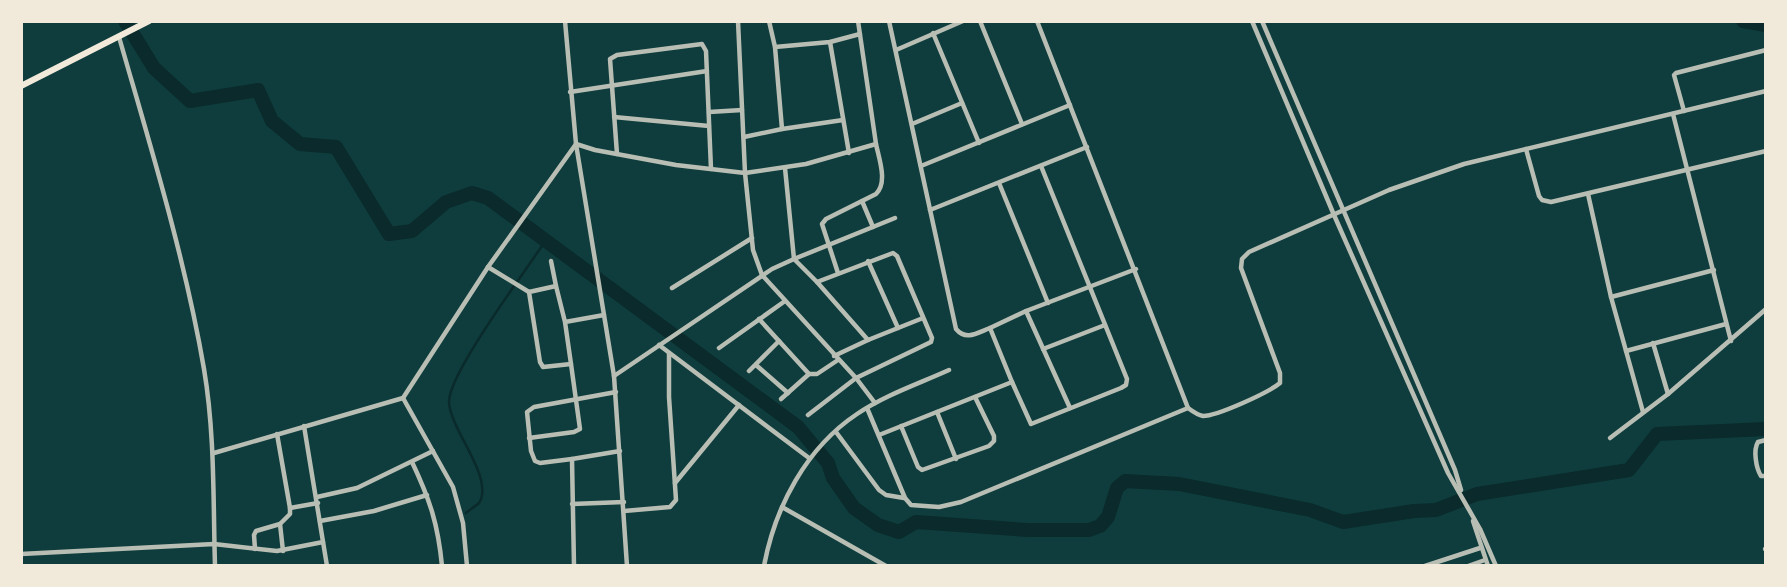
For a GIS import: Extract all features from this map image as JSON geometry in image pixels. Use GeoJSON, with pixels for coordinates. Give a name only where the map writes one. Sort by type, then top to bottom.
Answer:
{"type":"FeatureCollection","features":[{"type":"Feature","properties":{"kind":"main road"},"geometry":{"type":"LineString","coordinates":[[21,86],[149,21]]}},
{"type":"Feature","properties":{"kind":"street"},"geometry":{"type":"LineString","coordinates":[[565,21],[576,144],[616,392],[627,566]]}},
{"type":"Feature","properties":{"kind":"street"},"geometry":{"type":"LineString","coordinates":[[738,21],[753,250],[762,275],[856,378],[875,403]]}},
{"type":"Feature","properties":{"kind":"street"},"geometry":{"type":"LineString","coordinates":[[769,21],[775,47],[782,128]]}},
{"type":"Feature","properties":{"kind":"street"},"geometry":{"type":"LineString","coordinates":[[838,273],[822,224],[826,219],[876,194],[883,181],[858,21]]}},
{"type":"Feature","properties":{"kind":"street"},"geometry":{"type":"LineString","coordinates":[[889,21],[956,329],[967,337],[1136,269]]}},
{"type":"Feature","properties":{"kind":"street"},"geometry":{"type":"LineString","coordinates":[[896,50],[963,21]]}},
{"type":"Feature","properties":{"kind":"street"},"geometry":{"type":"LineString","coordinates":[[980,21],[1022,124]]}},
{"type":"Feature","properties":{"kind":"street"},"geometry":{"type":"LineString","coordinates":[[1037,21],[1188,408],[1203,416],[1269,391],[1280,383],[1280,373],[1241,268],[1242,259],[1249,252],[1389,190],[1464,164],[1766,91]]}},
{"type":"Feature","properties":{"kind":"street"},"geometry":{"type":"LineString","coordinates":[[1252,21],[1448,473],[1462,494]]}},
{"type":"Feature","properties":{"kind":"street"},"geometry":{"type":"LineString","coordinates":[[1262,21],[1455,470],[1487,563],[1468,566]]}},
{"type":"Feature","properties":{"kind":"street"},"geometry":{"type":"LineString","coordinates":[[933,33],[979,143]]}},
{"type":"Feature","properties":{"kind":"street"},"geometry":{"type":"LineString","coordinates":[[775,47],[830,42],[860,34]]}},
{"type":"Feature","properties":{"kind":"street"},"geometry":{"type":"LineString","coordinates":[[119,37],[156,166],[204,369],[214,453],[215,566]]}},
{"type":"Feature","properties":{"kind":"street"},"geometry":{"type":"LineString","coordinates":[[830,42],[849,153]]}},
{"type":"Feature","properties":{"kind":"street"},"geometry":{"type":"LineString","coordinates":[[618,154],[610,59],[617,55],[702,44],[706,51],[712,169]]}},
{"type":"Feature","properties":{"kind":"street"},"geometry":{"type":"LineString","coordinates":[[1684,111],[1674,75],[1676,73],[1766,50]]}},
{"type":"Feature","properties":{"kind":"street"},"geometry":{"type":"LineString","coordinates":[[570,92],[707,71]]}},
{"type":"Feature","properties":{"kind":"street"},"geometry":{"type":"LineString","coordinates":[[912,124],[962,103]]}},
{"type":"Feature","properties":{"kind":"street"},"geometry":{"type":"LineString","coordinates":[[921,166],[1070,106]]}},
{"type":"Feature","properties":{"kind":"street"},"geometry":{"type":"LineString","coordinates":[[709,112],[742,110]]}},
{"type":"Feature","properties":{"kind":"street"},"geometry":{"type":"LineString","coordinates":[[1673,114],[1731,341]]}},
{"type":"Feature","properties":{"kind":"street"},"geometry":{"type":"LineString","coordinates":[[614,117],[709,126]]}},
{"type":"Feature","properties":{"kind":"street"},"geometry":{"type":"LineString","coordinates":[[744,137],[782,128],[843,120]]}},
{"type":"Feature","properties":{"kind":"street"},"geometry":{"type":"LineString","coordinates":[[576,144],[676,165],[746,173],[785,168],[876,144]]}},
{"type":"Feature","properties":{"kind":"street"},"geometry":{"type":"LineString","coordinates":[[214,453],[403,398],[488,267],[576,144]]}},
{"type":"Feature","properties":{"kind":"street"},"geometry":{"type":"LineString","coordinates":[[930,210],[1087,147]]}},
{"type":"Feature","properties":{"kind":"street"},"geometry":{"type":"LineString","coordinates":[[1526,149],[1542,200],[1551,202],[1766,151]]}},
{"type":"Feature","properties":{"kind":"street"},"geometry":{"type":"LineString","coordinates":[[990,328],[1031,424],[1126,385],[1128,379],[1041,166]]}},
{"type":"Feature","properties":{"kind":"street"},"geometry":{"type":"LineString","coordinates":[[785,168],[794,259],[867,340]]}},
{"type":"Feature","properties":{"kind":"street"},"geometry":{"type":"LineString","coordinates":[[999,183],[1048,303]]}},
{"type":"Feature","properties":{"kind":"street"},"geometry":{"type":"LineString","coordinates":[[1588,194],[1611,297],[1643,412]]}},
{"type":"Feature","properties":{"kind":"street"},"geometry":{"type":"LineString","coordinates":[[862,201],[873,227]]}},
{"type":"Feature","properties":{"kind":"street"},"geometry":{"type":"LineString","coordinates":[[614,376],[762,275],[794,259],[895,218]]}},
{"type":"Feature","properties":{"kind":"street"},"geometry":{"type":"LineString","coordinates":[[672,288],[751,238]]}},
{"type":"Feature","properties":{"kind":"street"},"geometry":{"type":"LineString","coordinates":[[808,415],[856,378],[928,345],[932,338],[897,256],[888,253],[817,282]]}},
{"type":"Feature","properties":{"kind":"street"},"geometry":{"type":"LineString","coordinates":[[529,438],[578,431],[580,425],[565,322],[551,261]]}},
{"type":"Feature","properties":{"kind":"street"},"geometry":{"type":"LineString","coordinates":[[869,261],[898,328]]}},
{"type":"Feature","properties":{"kind":"street"},"geometry":{"type":"LineString","coordinates":[[488,267],[526,291],[556,286]]}},
{"type":"Feature","properties":{"kind":"street"},"geometry":{"type":"LineString","coordinates":[[1611,297],[1714,270]]}},
{"type":"Feature","properties":{"kind":"street"},"geometry":{"type":"LineString","coordinates":[[526,291],[543,367],[571,364]]}},
{"type":"Feature","properties":{"kind":"street"},"geometry":{"type":"LineString","coordinates":[[719,348],[785,301]]}},
{"type":"Feature","properties":{"kind":"street"},"geometry":{"type":"LineString","coordinates":[[1610,438],[1668,394],[1766,309]]}},
{"type":"Feature","properties":{"kind":"street"},"geometry":{"type":"LineString","coordinates":[[1026,311],[1070,408]]}},
{"type":"Feature","properties":{"kind":"street"},"geometry":{"type":"LineString","coordinates":[[565,322],[604,315]]}},
{"type":"Feature","properties":{"kind":"street"},"geometry":{"type":"LineString","coordinates":[[781,399],[809,374],[817,374],[836,358],[867,340],[923,318]]}},
{"type":"Feature","properties":{"kind":"street"},"geometry":{"type":"LineString","coordinates":[[759,319],[809,374]]}},
{"type":"Feature","properties":{"kind":"street"},"geometry":{"type":"LineString","coordinates":[[1626,351],[1727,324]]}},
{"type":"Feature","properties":{"kind":"street"},"geometry":{"type":"LineString","coordinates":[[1043,349],[1105,325]]}},
{"type":"Feature","properties":{"kind":"street"},"geometry":{"type":"LineString","coordinates":[[749,371],[779,341]]}},
{"type":"Feature","properties":{"kind":"street"},"geometry":{"type":"LineString","coordinates":[[1653,343],[1668,394]]}},
{"type":"Feature","properties":{"kind":"street"},"geometry":{"type":"LineString","coordinates":[[659,345],[810,458]]}},
{"type":"Feature","properties":{"kind":"street"},"geometry":{"type":"LineString","coordinates":[[624,511],[663,508],[674,504],[669,353]]}},
{"type":"Feature","properties":{"kind":"street"},"geometry":{"type":"LineString","coordinates":[[755,365],[788,393]]}},
{"type":"Feature","properties":{"kind":"street"},"geometry":{"type":"LineString","coordinates":[[765,566],[770,540],[782,507],[814,453],[833,434],[875,403],[949,370]]}},
{"type":"Feature","properties":{"kind":"street"},"geometry":{"type":"LineString","coordinates":[[879,435],[1012,382]]}},
{"type":"Feature","properties":{"kind":"street"},"geometry":{"type":"LineString","coordinates":[[616,392],[530,409],[526,416],[532,457],[540,463],[621,451]]}},
{"type":"Feature","properties":{"kind":"street"},"geometry":{"type":"LineString","coordinates":[[901,426],[918,467],[922,470],[956,459],[989,446],[994,441],[975,397]]}},
{"type":"Feature","properties":{"kind":"street"},"geometry":{"type":"LineString","coordinates":[[403,398],[453,486],[463,523],[467,566]]}},
{"type":"Feature","properties":{"kind":"street"},"geometry":{"type":"LineString","coordinates":[[675,483],[739,405]]}},
{"type":"Feature","properties":{"kind":"street"},"geometry":{"type":"LineString","coordinates":[[867,408],[905,498],[911,505],[940,507],[961,502],[1188,408]]}},
{"type":"Feature","properties":{"kind":"street"},"geometry":{"type":"LineString","coordinates":[[937,412],[956,459]]}},
{"type":"Feature","properties":{"kind":"street"},"geometry":{"type":"LineString","coordinates":[[304,426],[327,566]]}},
{"type":"Feature","properties":{"kind":"street"},"geometry":{"type":"LineString","coordinates":[[255,550],[256,531],[280,524],[290,514],[277,434]]}},
{"type":"Feature","properties":{"kind":"street"},"geometry":{"type":"LineString","coordinates":[[833,434],[878,490],[886,495],[905,498]]}},
{"type":"Feature","properties":{"kind":"street"},"geometry":{"type":"LineString","coordinates":[[1766,440],[1758,442],[1755,448],[1758,473],[1766,476]]}},
{"type":"Feature","properties":{"kind":"street"},"geometry":{"type":"LineString","coordinates":[[290,508],[357,488],[433,451]]}},
{"type":"Feature","properties":{"kind":"street"},"geometry":{"type":"LineString","coordinates":[[572,459],[574,566]]}},
{"type":"Feature","properties":{"kind":"street"},"geometry":{"type":"LineString","coordinates":[[412,462],[427,495],[440,540],[442,566]]}},
{"type":"Feature","properties":{"kind":"street"},"geometry":{"type":"LineString","coordinates":[[320,521],[374,511],[427,495]]}},
{"type":"Feature","properties":{"kind":"street"},"geometry":{"type":"LineString","coordinates":[[572,504],[624,502]]}},
{"type":"Feature","properties":{"kind":"street"},"geometry":{"type":"LineString","coordinates":[[782,507],[886,566]]}},
{"type":"Feature","properties":{"kind":"street"},"geometry":{"type":"LineString","coordinates":[[1472,517],[1480,528],[1496,566]]}},
{"type":"Feature","properties":{"kind":"street"},"geometry":{"type":"LineString","coordinates":[[280,524],[283,551]]}},
{"type":"Feature","properties":{"kind":"street"},"geometry":{"type":"LineString","coordinates":[[21,554],[214,544],[283,551],[323,542]]}},
{"type":"Feature","properties":{"kind":"street"},"geometry":{"type":"LineString","coordinates":[[1425,566],[1480,548]]}},
{"type":"Feature","properties":{"kind":"waterway"},"geometry":{"type":"LineString","coordinates":[[125,21],[154,68],[190,101],[258,90],[272,121],[300,144],[336,147],[389,234],[412,231],[446,202],[472,193],[488,198],[798,427],[828,463],[833,478],[854,508],[878,525],[899,532],[916,522],[1027,530],[1089,530],[1100,526],[1108,517],[1117,488],[1125,481],[1179,484],[1310,510],[1343,522],[1436,510],[1477,494],[1629,470],[1657,434],[1766,429]]}},
{"type":"Feature","properties":{"kind":"waterway"},"geometry":{"type":"LineString","coordinates":[[1743,21],[1766,25]]}},
{"type":"Feature","properties":{"kind":"waterway"},"geometry":{"type":"LineString","coordinates":[[466,513],[479,503],[481,481],[451,413],[449,402],[452,388],[474,346],[546,240]]}}]}
